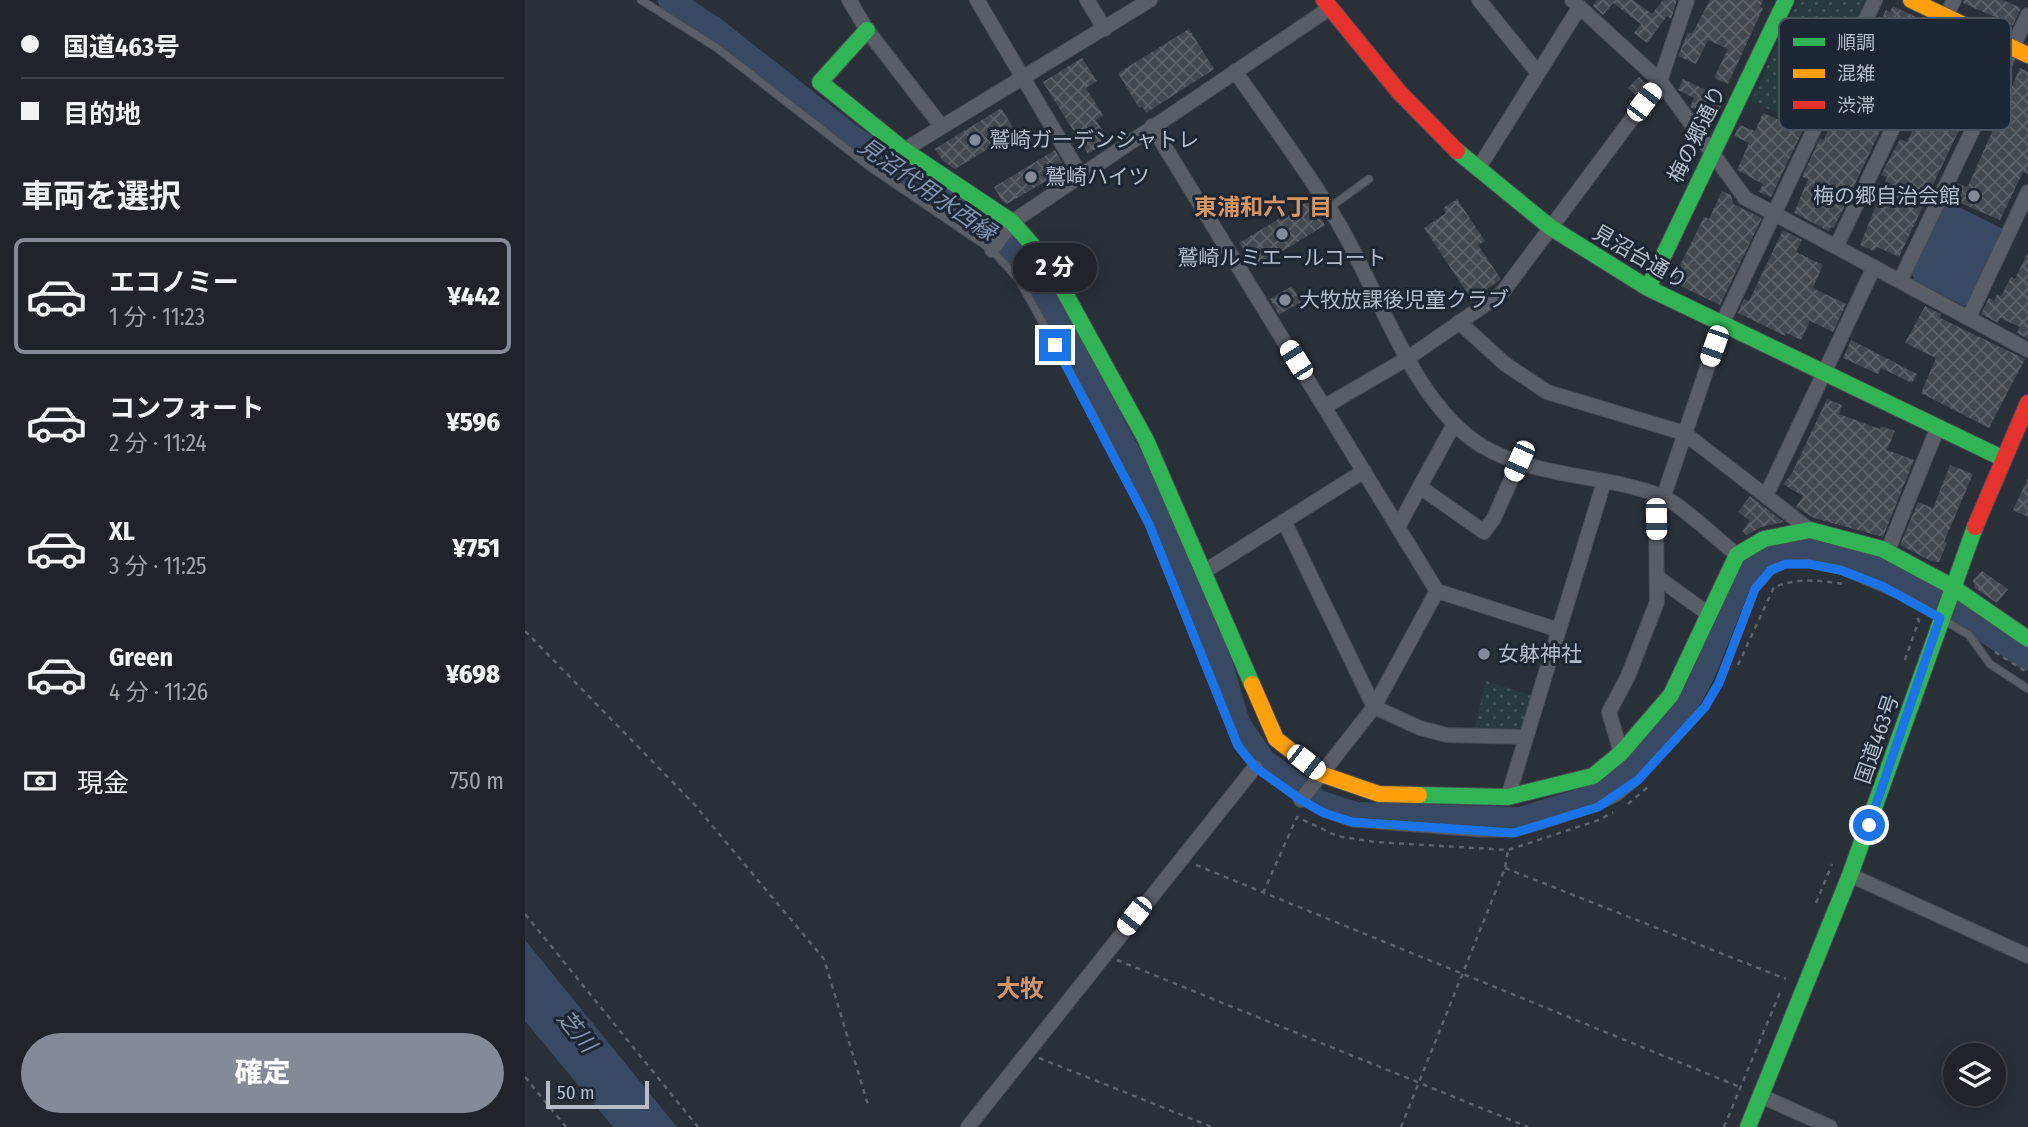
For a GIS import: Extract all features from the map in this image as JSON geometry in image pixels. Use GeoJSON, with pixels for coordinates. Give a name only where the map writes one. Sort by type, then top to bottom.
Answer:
{"type":"FeatureCollection","features":[{"type":"Feature","properties":{"kind":"main road","name":"梅の郷通り"},"geometry":{"type":"LineString","coordinates":[[1648,288],[1786,0]]}},
{"type":"Feature","properties":{"kind":"main road"},"geometry":{"type":"LineString","coordinates":[[1911,0],[1951,18]]}},
{"type":"Feature","properties":{"kind":"main road","name":"見沼台通り"},"geometry":{"type":"LineString","coordinates":[[1327,4],[1399,92],[1478,169],[1550,227],[1648,288],[2002,458]]}},
{"type":"Feature","properties":{"kind":"main road"},"geometry":{"type":"LineString","coordinates":[[867,30],[820,82],[1008,228],[1049,264],[1146,440],[1276,739],[1316,780],[1378,794],[1508,797],[1593,776],[1621,753],[1671,695],[1707,613],[1737,555],[1764,539],[1811,530],[1887,552],[1950,588],[2028,639]]}},
{"type":"Feature","properties":{"kind":"main road"},"geometry":{"type":"LineString","coordinates":[[2012,48],[2028,55]]}},
{"type":"Feature","properties":{"kind":"main road","name":"国道463号"},"geometry":{"type":"LineString","coordinates":[[1748,1127],[1850,875],[1950,588],[2002,458],[2028,403]]}},
{"type":"Feature","properties":{"kind":"street"},"geometry":{"type":"LineString","coordinates":[[849,0],[867,30],[942,127]]}},
{"type":"Feature","properties":{"kind":"street"},"geometry":{"type":"LineString","coordinates":[[977,0],[1080,174]]}},
{"type":"Feature","properties":{"kind":"street"},"geometry":{"type":"LineString","coordinates":[[1087,0],[1105,29]]}},
{"type":"Feature","properties":{"kind":"street"},"geometry":{"type":"LineString","coordinates":[[905,150],[1150,0]]}},
{"type":"Feature","properties":{"kind":"street"},"geometry":{"type":"LineString","coordinates":[[1479,0],[1538,73]]}},
{"type":"Feature","properties":{"kind":"street"},"geometry":{"type":"LineString","coordinates":[[1324,407],[1408,358],[1501,293],[1587,183],[1661,81],[1687,0]]}},
{"type":"Feature","properties":{"kind":"street"},"geometry":{"type":"LineString","coordinates":[[1867,18],[1875,0]]}},
{"type":"Feature","properties":{"kind":"street"},"geometry":{"type":"LineString","coordinates":[[1947,16],[1954,0]]}},
{"type":"Feature","properties":{"kind":"street"},"geometry":{"type":"LineString","coordinates":[[992,250],[1008,228],[1080,174],[1235,71],[1327,4]]}},
{"type":"Feature","properties":{"kind":"street"},"geometry":{"type":"LineString","coordinates":[[1478,169],[1538,73],[1575,4],[1661,81],[1745,198],[2028,350]]}},
{"type":"Feature","properties":{"kind":"street"},"geometry":{"type":"LineString","coordinates":[[2012,48],[2028,15]]}},
{"type":"Feature","properties":{"kind":"street"},"geometry":{"type":"LineString","coordinates":[[1235,71],[1329,208],[1408,358],[1438,405],[1454,424],[1482,446],[1519,461],[1663,497],[1737,555]]}},
{"type":"Feature","properties":{"kind":"street"},"geometry":{"type":"LineString","coordinates":[[1152,126],[1437,591],[1559,630]]}},
{"type":"Feature","properties":{"kind":"street"},"geometry":{"type":"LineString","coordinates":[[1621,753],[1609,712],[1628,676],[1657,602],[1656,519],[1722,324],[1814,130]]}},
{"type":"Feature","properties":{"kind":"street"},"geometry":{"type":"LineString","coordinates":[[1836,247],[1892,130]]}},
{"type":"Feature","properties":{"kind":"street"},"geometry":{"type":"LineString","coordinates":[[1900,281],[1973,130]]}},
{"type":"Feature","properties":{"kind":"street"},"geometry":{"type":"LineString","coordinates":[[1969,317],[2028,192]]}},
{"type":"Feature","properties":{"kind":"street"},"geometry":{"type":"LineString","coordinates":[[1766,496],[1874,267]]}},
{"type":"Feature","properties":{"kind":"street"},"geometry":{"type":"LineString","coordinates":[[1459,322],[1504,364],[1547,392],[1684,433],[1811,530]]}},
{"type":"Feature","properties":{"kind":"street"},"geometry":{"type":"LineString","coordinates":[[1398,527],[1454,424]]}},
{"type":"Feature","properties":{"kind":"street"},"geometry":{"type":"LineString","coordinates":[[1887,552],[1938,427]]}},
{"type":"Feature","properties":{"kind":"street"},"geometry":{"type":"LineString","coordinates":[[1420,487],[1484,532],[1494,518],[1519,461]]}},
{"type":"Feature","properties":{"kind":"street"},"geometry":{"type":"LineString","coordinates":[[1205,571],[1364,471]]}},
{"type":"Feature","properties":{"kind":"street"},"geometry":{"type":"LineString","coordinates":[[1508,797],[1604,482]]}},
{"type":"Feature","properties":{"kind":"street"},"geometry":{"type":"LineString","coordinates":[[1284,521],[1374,708],[1420,728],[1447,735],[1526,737]]}},
{"type":"Feature","properties":{"kind":"street"},"geometry":{"type":"LineString","coordinates":[[1657,577],[1707,613]]}},
{"type":"Feature","properties":{"kind":"street"},"geometry":{"type":"LineString","coordinates":[[1301,800],[1374,708],[1437,591]]}},
{"type":"Feature","properties":{"kind":"street"},"geometry":{"type":"LineString","coordinates":[[968,1127],[1255,767]]}},
{"type":"Feature","properties":{"kind":"street"},"geometry":{"type":"LineString","coordinates":[[1850,875],[2028,957]]}},
{"type":"Feature","properties":{"kind":"street"},"geometry":{"type":"LineString","coordinates":[[1761,1096],[1830,1127]]}},
{"type":"Feature","properties":{"kind":"lane"},"geometry":{"type":"LineString","coordinates":[[642,0],[717,48],[870,167],[992,250],[1019,280],[1120,467],[1181,597],[1238,746],[1255,767],[1324,813],[1352,822],[1479,833],[1514,833],[1598,807],[1638,780],[1705,707],[1719,683],[1755,589],[1771,570],[1786,564],[1809,564],[1840,570],[1891,590],[1941,616],[1969,635],[1990,664],[2028,689]]}},
{"type":"Feature","properties":{"kind":"lane"},"geometry":{"type":"LineString","coordinates":[[1329,208],[1369,179]]}},
{"type":"Feature","properties":{"kind":"path"},"geometry":{"type":"LineString","coordinates":[[1902,671],[1919,620]]}},
{"type":"Feature","properties":{"kind":"path"},"geometry":{"type":"LineString","coordinates":[[525,631],[694,804],[824,959],[868,1105]]}},
{"type":"Feature","properties":{"kind":"path"},"geometry":{"type":"LineString","coordinates":[[1969,635],[2028,673]]}},
{"type":"Feature","properties":{"kind":"path"},"geometry":{"type":"LineString","coordinates":[[1263,892],[1297,817]]}},
{"type":"Feature","properties":{"kind":"path"},"geometry":{"type":"LineString","coordinates":[[1401,1127],[1505,868],[1508,850]]}},
{"type":"Feature","properties":{"kind":"path"},"geometry":{"type":"LineString","coordinates":[[1817,903],[1836,853]]}},
{"type":"Feature","properties":{"kind":"path"},"geometry":{"type":"LineString","coordinates":[[1180,859],[1740,1087]]}},
{"type":"Feature","properties":{"kind":"path"},"geometry":{"type":"LineString","coordinates":[[1505,868],[1786,979],[1724,1127]]}},
{"type":"Feature","properties":{"kind":"path"},"geometry":{"type":"LineString","coordinates":[[525,914],[698,1127]]}},
{"type":"Feature","properties":{"kind":"path"},"geometry":{"type":"LineString","coordinates":[[1104,955],[1528,1127]]}},
{"type":"Feature","properties":{"kind":"path"},"geometry":{"type":"LineString","coordinates":[[1027,1053],[1212,1127]]}},
{"type":"Feature","properties":{"kind":"path"},"geometry":{"type":"LineString","coordinates":[[525,1077],[566,1127]]}},
{"type":"Feature","properties":{"kind":"green space"},"geometry":{"type":"Polygon","coordinates":[[[1798,0],[1869,0],[1860,18],[1790,18],[1798,0]]]}},
{"type":"Feature","properties":{"kind":"green space"},"geometry":{"type":"Polygon","coordinates":[[[1779,41],[1779,114],[1751,101],[1779,41]]]}},
{"type":"Feature","properties":{"kind":"green space"},"geometry":{"type":"Polygon","coordinates":[[[1486,681],[1531,695],[1522,728],[1474,730],[1486,681]]]}},
{"type":"Feature","properties":{"kind":"water"},"geometry":{"type":"Polygon","coordinates":[[[1945,200],[2003,229],[1969,303],[1964,306],[1914,280],[1912,273],[1945,200]]]}},
{"type":"Feature","properties":{"kind":"water","name":"芝川"},"geometry":{"type":"Polygon","coordinates":[[[525,940],[677,1127],[613,1127],[525,1021],[525,940]]]}},
{"type":"Feature","properties":{"kind":"building"},"geometry":{"type":"Polygon","coordinates":[[[1597,0],[1633,0],[1652,14],[1663,0],[1677,0],[1671,19],[1667,16],[1647,43],[1634,33],[1641,24],[1613,3],[1603,15],[1593,6],[1597,0]]]}},
{"type":"Feature","properties":{"kind":"building"},"geometry":{"type":"Polygon","coordinates":[[[1710,0],[1763,0],[1760,7],[1763,8],[1728,84],[1714,78],[1728,49],[1708,40],[1696,64],[1678,56],[1688,32],[1692,34],[1710,0]]]}},
{"type":"Feature","properties":{"kind":"building"},"geometry":{"type":"Polygon","coordinates":[[[1964,0],[2003,0],[2021,8],[2013,25],[2011,18],[1997,18],[1963,3],[1964,0]]]}},
{"type":"Feature","properties":{"kind":"building"},"geometry":{"type":"Polygon","coordinates":[[[1893,6],[1918,18],[1882,18],[1886,10],[1890,12],[1893,6]]]}},
{"type":"Feature","properties":{"kind":"building"},"geometry":{"type":"Polygon","coordinates":[[[1189,29],[1214,69],[1146,113],[1142,106],[1139,108],[1118,73],[1189,29]]]}},
{"type":"Feature","properties":{"kind":"building"},"geometry":{"type":"Polygon","coordinates":[[[1082,58],[1097,81],[1086,88],[1103,115],[1096,120],[1109,141],[1088,154],[1043,82],[1082,58]]]}},
{"type":"Feature","properties":{"kind":"building"},"geometry":{"type":"Polygon","coordinates":[[[2020,68],[2028,72],[2028,174],[2023,172],[2000,220],[1951,199],[1958,183],[1966,187],[1969,184],[1993,130],[2011,130],[2011,88],[2020,68]]]}},
{"type":"Feature","properties":{"kind":"building"},"geometry":{"type":"Polygon","coordinates":[[[1639,77],[1646,84],[1637,96],[1628,88],[1639,77]]]}},
{"type":"Feature","properties":{"kind":"building"},"geometry":{"type":"Polygon","coordinates":[[[1683,79],[1710,92],[1706,99],[1721,106],[1712,126],[1701,120],[1704,114],[1690,107],[1694,98],[1678,90],[1683,79]]]}},
{"type":"Feature","properties":{"kind":"building","name":"鷲崎ガーデンシャトレ"},"geometry":{"type":"Polygon","coordinates":[[[1001,108],[1016,132],[955,169],[943,161],[935,149],[1001,108]]]}},
{"type":"Feature","properties":{"kind":"building"},"geometry":{"type":"Polygon","coordinates":[[[1763,113],[1779,120],[1779,130],[1803,130],[1771,197],[1759,192],[1763,184],[1737,170],[1749,143],[1734,136],[1740,125],[1755,131],[1763,113]]]}},
{"type":"Feature","properties":{"kind":"building"},"geometry":{"type":"Polygon","coordinates":[[[1828,130],[1881,130],[1834,228],[1831,227],[1829,231],[1794,213],[1808,179],[1802,177],[1820,138],[1824,140],[1828,130]]]}},
{"type":"Feature","properties":{"kind":"building"},"geometry":{"type":"Polygon","coordinates":[[[1913,130],[1959,130],[1899,257],[1877,247],[1874,251],[1860,245],[1887,177],[1881,175],[1900,139],[1907,142],[1913,130]]]}},
{"type":"Feature","properties":{"kind":"building","name":"鷲崎ハイツ"},"geometry":{"type":"Polygon","coordinates":[[[1055,150],[1066,169],[1007,204],[1002,201],[994,187],[1055,150]]]}},
{"type":"Feature","properties":{"kind":"building"},"geometry":{"type":"Polygon","coordinates":[[[1722,191],[1731,195],[1733,204],[1762,218],[1720,305],[1672,282],[1704,217],[1709,219],[1722,191]]]}},
{"type":"Feature","properties":{"kind":"building"},"geometry":{"type":"Polygon","coordinates":[[[1457,199],[1485,241],[1478,245],[1501,279],[1472,300],[1424,228],[1446,213],[1443,208],[1457,199]]]}},
{"type":"Feature","properties":{"kind":"building","name":"鷲崎ルミエールコート"},"geometry":{"type":"Polygon","coordinates":[[[1310,200],[1325,225],[1255,268],[1239,243],[1310,200]]]}},
{"type":"Feature","properties":{"kind":"building"},"geometry":{"type":"Polygon","coordinates":[[[1783,230],[1802,240],[1796,252],[1823,265],[1813,288],[1846,304],[1833,332],[1810,321],[1801,340],[1786,333],[1785,336],[1738,313],[1744,299],[1749,301],[1783,230]]]}},
{"type":"Feature","properties":{"kind":"building"},"geometry":{"type":"Polygon","coordinates":[[[2028,252],[2028,339],[2017,333],[2020,327],[2000,318],[1998,323],[1981,314],[1989,298],[1994,301],[1997,294],[2001,296],[2011,277],[2015,279],[2028,252]]]}},
{"type":"Feature","properties":{"kind":"building"},"geometry":{"type":"Polygon","coordinates":[[[1292,286],[1301,302],[1279,315],[1270,299],[1292,286]]]}},
{"type":"Feature","properties":{"kind":"building"},"geometry":{"type":"Polygon","coordinates":[[[1925,306],[1941,314],[1940,318],[2025,359],[1989,428],[1921,393],[1936,358],[1905,343],[1925,306]]]}},
{"type":"Feature","properties":{"kind":"building"},"geometry":{"type":"Polygon","coordinates":[[[1851,340],[1917,374],[1912,383],[1881,368],[1878,374],[1843,358],[1851,340]]]}},
{"type":"Feature","properties":{"kind":"building"},"geometry":{"type":"Polygon","coordinates":[[[1827,399],[1842,405],[1839,414],[1880,429],[1881,426],[1895,431],[1887,450],[1914,460],[1883,537],[1814,518],[1796,507],[1803,496],[1783,484],[1792,473],[1827,399]]]}},
{"type":"Feature","properties":{"kind":"building"},"geometry":{"type":"Polygon","coordinates":[[[1950,465],[1973,474],[1944,542],[1947,543],[1939,562],[1931,561],[1900,545],[1918,502],[1933,508],[1950,465]]]}},
{"type":"Feature","properties":{"kind":"building"},"geometry":{"type":"Polygon","coordinates":[[[2028,478],[2028,517],[2013,510],[2028,478]]]}},
{"type":"Feature","properties":{"kind":"building"},"geometry":{"type":"Polygon","coordinates":[[[1750,496],[1784,522],[1761,527],[1747,535],[1742,531],[1750,521],[1738,512],[1750,496]]]}},
{"type":"Feature","properties":{"kind":"building"},"geometry":{"type":"Polygon","coordinates":[[[1982,571],[2008,589],[1997,603],[1975,588],[1973,580],[1982,571]]]}},
{"type":"Feature","properties":{"kind":"waterway","name":"見沼代用水西縁"},"geometry":{"type":"LineString","coordinates":[[670,0],[713,28],[848,134],[1012,248],[1024,263],[1087,374],[1166,525],[1220,662],[1238,723],[1263,760],[1319,802],[1356,814],[1520,819],[1602,794],[1651,750],[1681,715],[1703,674],[1740,582],[1758,560],[1777,551],[1798,548],[1873,567],[1918,587],[2028,659]]}},
{"type":"Feature","properties":{"kind":"traffic: fast"},"geometry":{"type":"LineString","coordinates":[[1648,288],[1786,0]]}},
{"type":"Feature","properties":{"kind":"traffic: fast"},"geometry":{"type":"LineString","coordinates":[[867,30],[820,82],[904,150],[1012,222],[1049,264],[1146,440],[1252,684]]}},
{"type":"Feature","properties":{"kind":"traffic: fast"},"geometry":{"type":"LineString","coordinates":[[1457,151],[1550,227],[1648,288],[2002,458]]}},
{"type":"Feature","properties":{"kind":"traffic: fast"},"geometry":{"type":"LineString","coordinates":[[1748,1127],[1850,875],[1975,527]]}},
{"type":"Feature","properties":{"kind":"traffic: fast"},"geometry":{"type":"LineString","coordinates":[[1419,795],[1508,797],[1593,776],[1621,753],[1671,695],[1737,555],[1764,539],[1810,530],[1882,549],[1951,586],[2028,639]]}},
{"type":"Feature","properties":{"kind":"traffic: slow"},"geometry":{"type":"LineString","coordinates":[[1911,0],[1949,18]]}},
{"type":"Feature","properties":{"kind":"traffic: slow"},"geometry":{"type":"LineString","coordinates":[[2011,47],[2028,55]]}},
{"type":"Feature","properties":{"kind":"traffic: slow"},"geometry":{"type":"LineString","coordinates":[[1252,684],[1276,739],[1321,774],[1379,794],[1419,795]]}},
{"type":"Feature","properties":{"kind":"traffic: jam"},"geometry":{"type":"LineString","coordinates":[[1324,0],[1399,92],[1457,151]]}},
{"type":"Feature","properties":{"kind":"traffic: jam"},"geometry":{"type":"LineString","coordinates":[[1975,527],[2028,403]]}},
{"type":"Feature","properties":{"kind":"place","name":"鷲崎ガーデンシャトレ"},"geometry":{"type":"Point","coordinates":[975,140]}},
{"type":"Feature","properties":{"kind":"place","name":"鷲崎ハイツ"},"geometry":{"type":"Point","coordinates":[1031,177]}},
{"type":"Feature","properties":{"kind":"place","name":"梅の郷自治会館"},"geometry":{"type":"Point","coordinates":[1974,196]}},
{"type":"Feature","properties":{"kind":"place","name":"鷲崎ルミエールコート"},"geometry":{"type":"Point","coordinates":[1282,234]}},
{"type":"Feature","properties":{"kind":"place","name":"大牧放課後児童クラブ"},"geometry":{"type":"Point","coordinates":[1285,300]}},
{"type":"Feature","properties":{"kind":"place","name":"女躰神社"},"geometry":{"type":"Point","coordinates":[1484,654]}},
{"type":"Feature","properties":{"kind":"district","name":"東浦和六丁目"},"geometry":{"type":"Point","coordinates":[1263,207]}},
{"type":"Feature","properties":{"kind":"district","name":"大牧"},"geometry":{"type":"Point","coordinates":[1020,989]}},
{"type":"Feature","properties":{"kind":"route"},"geometry":{"type":"LineString","coordinates":[[1055,345],[1149,524],[1181,597],[1238,746],[1245,758],[1255,767],[1301,800],[1324,813],[1352,822],[1479,833],[1514,833],[1598,807],[1638,780],[1705,707],[1719,683],[1760,580],[1771,570],[1786,564],[1809,564],[1840,570],[1882,586],[1940,618],[1869,825]]}}]}
